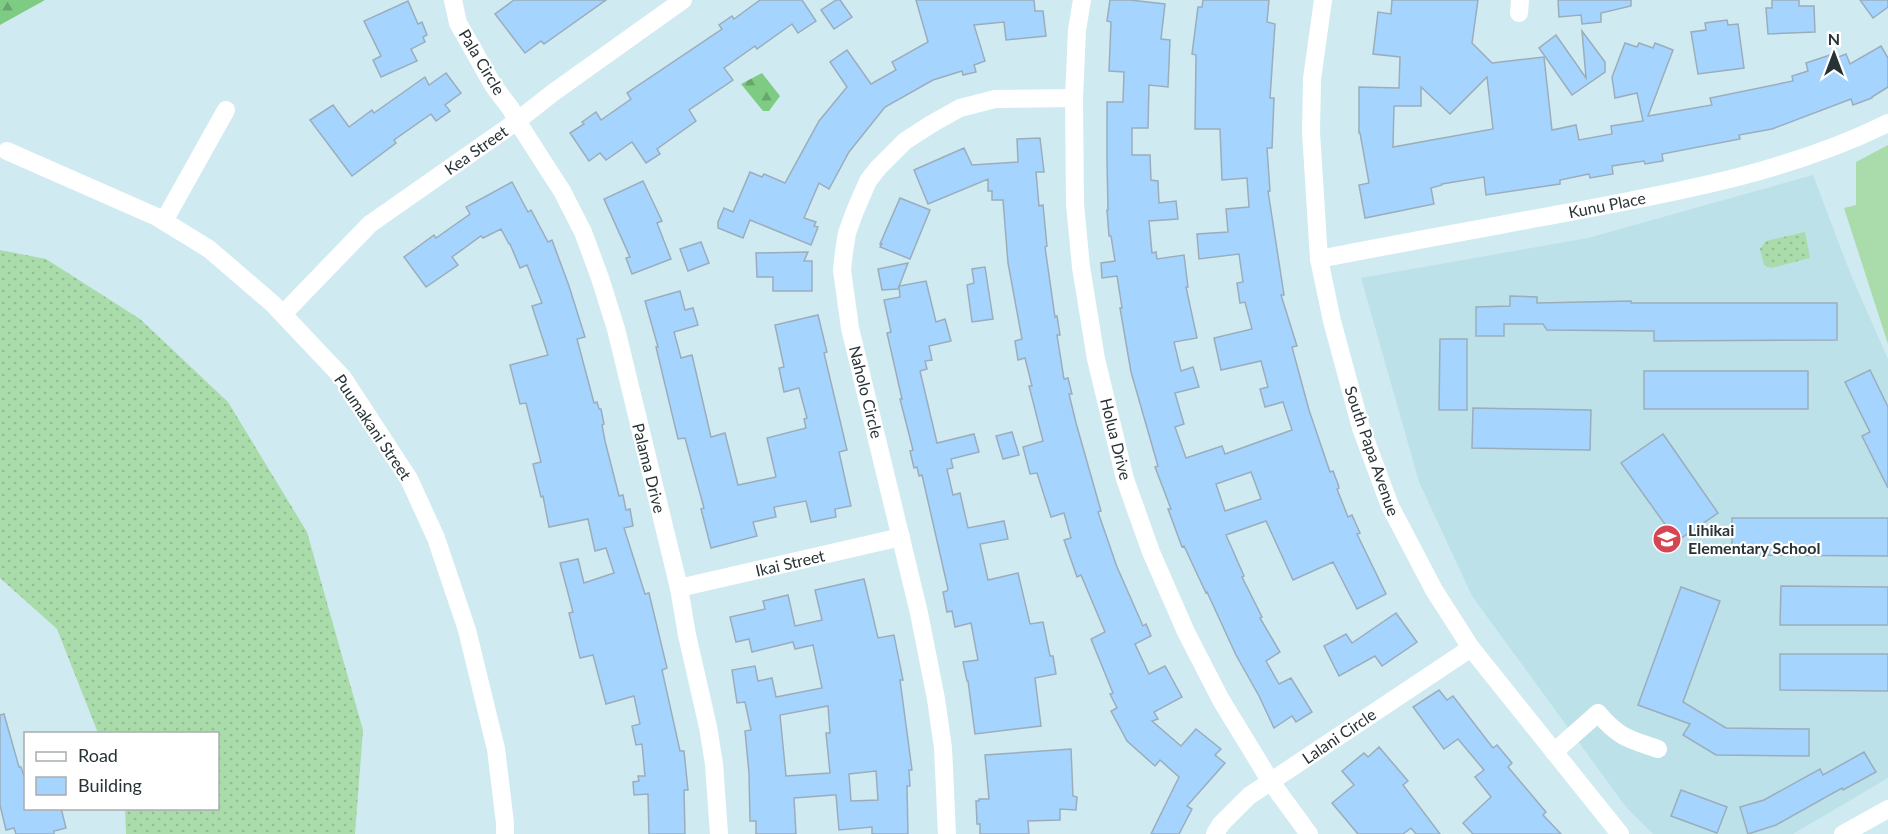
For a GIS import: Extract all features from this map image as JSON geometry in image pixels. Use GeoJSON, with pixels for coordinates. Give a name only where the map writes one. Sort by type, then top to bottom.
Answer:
{"type":"FeatureCollection","features":[{"type":"Feature","properties":{"kind":"street","name":"Pala Circle"},"geometry":{"type":"LineString","coordinates":[[453,0],[458,23],[517,122]]}},
{"type":"Feature","properties":{"kind":"street","name":"Kea Street"},"geometry":{"type":"LineString","coordinates":[[283,314],[370,224],[517,122],[554,92],[683,0]]}},
{"type":"Feature","properties":{"kind":"street","name":"Holua Drive"},"geometry":{"type":"LineString","coordinates":[[1082,0],[1077,30],[1074,98],[1075,204],[1081,267],[1096,359],[1125,479],[1152,552],[1186,632],[1221,700],[1271,782],[1309,834]]}},
{"type":"Feature","properties":{"kind":"street","name":"South Papa Avenue"},"geometry":{"type":"LineString","coordinates":[[1323,0],[1311,100],[1319,259],[1345,372],[1361,428],[1390,506],[1434,590],[1471,648],[1620,834]]}},
{"type":"Feature","properties":{"kind":"street","name":"Naholo Circle"},"geometry":{"type":"LineString","coordinates":[[947,834],[943,748],[926,645],[850,328],[842,270],[847,233],[868,181],[906,141],[933,123],[960,108],[995,99],[1074,98]]}},
{"type":"Feature","properties":{"kind":"street"},"geometry":{"type":"LineString","coordinates":[[164,221],[226,110]]}},
{"type":"Feature","properties":{"kind":"street","name":"Palama Drive"},"geometry":{"type":"LineString","coordinates":[[517,122],[562,191],[583,232],[616,329],[679,588],[708,727],[714,764],[719,834]]}},
{"type":"Feature","properties":{"kind":"street","name":"Kunu Place"},"geometry":{"type":"LineString","coordinates":[[1319,259],[1695,188],[1784,165],[1842,144],[1888,123]]}},
{"type":"Feature","properties":{"kind":"street","name":"Puumakani Street"},"geometry":{"type":"LineString","coordinates":[[7,151],[164,221],[209,249],[273,304],[343,378],[409,479],[435,538],[467,630],[496,749],[505,834]]}},
{"type":"Feature","properties":{"kind":"street","name":"Ikai Street"},"geometry":{"type":"LineString","coordinates":[[679,588],[901,537]]}},
{"type":"Feature","properties":{"kind":"street","name":"Lalani Circle"},"geometry":{"type":"LineString","coordinates":[[1215,834],[1221,824],[1249,796],[1471,648]]}},
{"type":"Feature","properties":{"kind":"street"},"geometry":{"type":"LineString","coordinates":[[1554,752],[1598,713],[1611,729],[1625,738],[1658,749]]}},
{"type":"Feature","properties":{"kind":"street"},"geometry":{"type":"LineString","coordinates":[[1843,834],[1888,809]]}},
{"type":"Feature","properties":{"kind":"shaded area","name":"Lihikai Elementary School"},"geometry":{"type":"Polygon","coordinates":[[[1813,175],[1851,275],[1888,359],[1888,778],[1793,834],[1653,834],[1626,807],[1472,596],[1419,482],[1361,278],[1588,238],[1813,175]]]}},
{"type":"Feature","properties":{"kind":"green space"},"geometry":{"type":"Polygon","coordinates":[[[0,0],[45,0],[0,25],[0,0]]]}},
{"type":"Feature","properties":{"kind":"green space"},"geometry":{"type":"Polygon","coordinates":[[[762,73],[780,96],[769,111],[763,111],[741,84],[762,73]]]}},
{"type":"Feature","properties":{"kind":"green space"},"geometry":{"type":"Polygon","coordinates":[[[1888,145],[1888,344],[1844,208],[1856,205],[1856,162],[1888,145]]]}},
{"type":"Feature","properties":{"kind":"green space"},"geometry":{"type":"Polygon","coordinates":[[[1805,232],[1810,258],[1771,268],[1764,265],[1760,249],[1766,241],[1805,232]]]}},
{"type":"Feature","properties":{"kind":"green space"},"geometry":{"type":"Polygon","coordinates":[[[0,250],[46,259],[140,319],[228,402],[307,532],[363,730],[355,834],[126,834],[125,810],[219,810],[219,732],[98,732],[57,629],[0,578],[0,250]]]}},
{"type":"Feature","properties":{"kind":"building"},"geometry":{"type":"Polygon","coordinates":[[[514,0],[606,0],[544,44],[541,41],[525,53],[495,14],[514,0]]]}},
{"type":"Feature","properties":{"kind":"building"},"geometry":{"type":"Polygon","coordinates":[[[760,0],[802,0],[816,21],[798,33],[792,24],[757,49],[755,46],[724,68],[733,80],[689,110],[696,121],[657,149],[660,154],[646,163],[632,142],[606,160],[600,153],[589,161],[570,133],[596,112],[601,120],[631,99],[627,93],[722,29],[719,25],[732,16],[734,19],[760,0]]]}},
{"type":"Feature","properties":{"kind":"building"},"geometry":{"type":"Polygon","coordinates":[[[836,0],[840,0],[852,17],[834,29],[821,10],[836,0]]]}},
{"type":"Feature","properties":{"kind":"building"},"geometry":{"type":"Polygon","coordinates":[[[916,0],[1034,0],[1035,11],[1043,11],[1046,36],[1006,40],[1004,22],[974,25],[985,61],[974,65],[976,72],[963,75],[962,71],[933,80],[885,107],[849,152],[829,189],[819,183],[804,218],[816,222],[814,226],[818,227],[811,245],[750,220],[743,238],[718,228],[724,208],[733,212],[750,172],[762,177],[764,174],[785,183],[819,121],[847,87],[830,62],[847,50],[871,84],[896,70],[892,62],[928,42],[916,0]]]}},
{"type":"Feature","properties":{"kind":"building"},"geometry":{"type":"Polygon","coordinates":[[[1110,0],[1165,4],[1161,39],[1170,40],[1168,87],[1149,85],[1148,128],[1132,128],[1132,155],[1150,155],[1151,180],[1158,181],[1159,203],[1176,201],[1178,219],[1149,221],[1152,253],[1156,252],[1157,259],[1184,255],[1188,287],[1186,287],[1197,338],[1174,342],[1181,371],[1193,367],[1199,387],[1175,393],[1184,424],[1175,427],[1186,458],[1222,446],[1225,454],[1292,430],[1283,402],[1265,407],[1260,389],[1268,387],[1261,361],[1221,370],[1214,338],[1252,329],[1245,302],[1240,303],[1237,283],[1243,282],[1239,254],[1199,259],[1197,234],[1228,232],[1226,209],[1249,207],[1247,178],[1222,180],[1220,129],[1195,129],[1196,55],[1192,54],[1198,7],[1202,7],[1203,0],[1269,0],[1267,22],[1275,24],[1270,98],[1274,98],[1272,148],[1267,148],[1270,191],[1268,191],[1284,295],[1281,295],[1297,346],[1292,347],[1309,410],[1330,472],[1333,471],[1348,517],[1352,515],[1360,533],[1357,534],[1386,594],[1357,609],[1333,562],[1293,580],[1266,521],[1226,535],[1244,576],[1242,577],[1262,617],[1260,618],[1280,652],[1266,661],[1279,684],[1291,678],[1312,712],[1296,722],[1292,716],[1274,728],[1184,546],[1182,547],[1155,467],[1158,466],[1131,372],[1117,276],[1102,278],[1101,263],[1115,261],[1111,236],[1109,236],[1107,210],[1107,102],[1123,102],[1124,72],[1109,71],[1111,22],[1107,21],[1110,0]],[[1251,472],[1216,484],[1225,511],[1261,499],[1251,472]]]}},
{"type":"Feature","properties":{"kind":"building"},"geometry":{"type":"Polygon","coordinates":[[[1392,0],[1478,0],[1472,43],[1492,63],[1544,57],[1552,130],[1576,125],[1579,140],[1612,134],[1611,126],[1643,121],[1637,93],[1615,98],[1612,77],[1625,43],[1637,47],[1639,43],[1653,48],[1655,43],[1673,50],[1648,116],[1712,105],[1710,98],[1793,81],[1792,76],[1808,71],[1806,63],[1830,55],[1831,60],[1846,54],[1850,64],[1881,46],[1888,58],[1888,87],[1872,98],[1853,105],[1851,99],[1772,129],[1739,135],[1740,139],[1662,154],[1663,161],[1645,164],[1644,161],[1612,166],[1613,174],[1590,178],[1589,174],[1560,180],[1560,184],[1486,195],[1484,177],[1442,184],[1431,188],[1434,204],[1365,218],[1359,185],[1369,183],[1359,133],[1359,87],[1399,88],[1400,57],[1373,54],[1378,12],[1391,14],[1392,0]],[[1487,77],[1450,114],[1421,87],[1421,106],[1394,106],[1393,147],[1493,129],[1487,77]]]}},
{"type":"Feature","properties":{"kind":"building"},"geometry":{"type":"Polygon","coordinates":[[[1558,0],[1631,0],[1631,6],[1601,13],[1601,22],[1582,24],[1581,15],[1559,17],[1558,0]]]}},
{"type":"Feature","properties":{"kind":"building"},"geometry":{"type":"Polygon","coordinates":[[[1772,0],[1799,0],[1799,6],[1814,6],[1815,32],[1768,34],[1766,8],[1772,8],[1772,0]]]}},
{"type":"Feature","properties":{"kind":"building"},"geometry":{"type":"Polygon","coordinates":[[[1860,0],[1888,0],[1888,7],[1873,18],[1860,0]]]}},
{"type":"Feature","properties":{"kind":"building"},"geometry":{"type":"Polygon","coordinates":[[[408,1],[418,24],[422,22],[427,35],[423,37],[425,42],[411,49],[417,61],[381,77],[373,60],[381,56],[364,21],[408,1]]]}},
{"type":"Feature","properties":{"kind":"building"},"geometry":{"type":"Polygon","coordinates":[[[1727,20],[1728,25],[1738,24],[1744,68],[1698,74],[1691,32],[1706,30],[1705,23],[1727,20]]]}},
{"type":"Feature","properties":{"kind":"building"},"geometry":{"type":"Polygon","coordinates":[[[1582,31],[1605,62],[1605,72],[1572,95],[1539,48],[1556,35],[1586,78],[1582,31]]]}},
{"type":"Feature","properties":{"kind":"building"},"geometry":{"type":"Polygon","coordinates":[[[446,73],[461,93],[445,105],[450,111],[436,121],[431,114],[394,140],[396,143],[352,176],[310,120],[333,105],[349,127],[372,110],[374,113],[425,77],[429,85],[446,73]]]}},
{"type":"Feature","properties":{"kind":"building"},"geometry":{"type":"Polygon","coordinates":[[[1040,138],[1044,172],[1036,172],[1039,206],[1043,205],[1047,246],[1045,247],[1055,317],[1057,316],[1060,335],[1057,335],[1064,379],[1068,378],[1072,394],[1069,394],[1076,423],[1101,511],[1098,512],[1117,567],[1143,626],[1146,624],[1151,636],[1135,644],[1149,674],[1165,666],[1182,697],[1154,712],[1158,719],[1152,721],[1181,746],[1196,729],[1221,749],[1215,755],[1225,763],[1187,806],[1192,809],[1179,834],[1151,834],[1179,777],[1160,760],[1155,766],[1127,741],[1111,711],[1117,708],[1110,694],[1113,693],[1091,639],[1105,632],[1081,575],[1077,577],[1064,540],[1071,538],[1064,513],[1051,517],[1037,473],[1030,474],[1023,447],[1043,441],[1029,386],[1032,386],[1025,358],[1018,360],[1015,341],[1022,339],[1008,263],[1003,200],[992,200],[992,191],[988,191],[988,179],[928,204],[914,170],[964,148],[972,165],[1018,162],[1017,139],[1040,138]]]}},
{"type":"Feature","properties":{"kind":"building"},"geometry":{"type":"Polygon","coordinates":[[[643,181],[662,221],[657,223],[671,259],[632,274],[626,258],[630,257],[604,199],[643,181]]]}},
{"type":"Feature","properties":{"kind":"building"},"geometry":{"type":"Polygon","coordinates":[[[512,182],[528,212],[531,210],[548,242],[552,240],[585,337],[577,339],[594,403],[597,402],[601,409],[605,441],[619,496],[623,495],[626,510],[630,509],[633,526],[624,528],[645,594],[649,593],[667,668],[662,670],[680,751],[684,751],[688,790],[684,790],[685,834],[649,834],[648,794],[634,795],[633,782],[639,781],[638,776],[645,776],[642,744],[636,745],[632,726],[640,724],[634,696],[606,704],[593,655],[580,658],[569,613],[573,612],[560,563],[578,559],[584,583],[614,573],[606,548],[595,551],[588,519],[549,527],[543,496],[541,497],[533,464],[541,462],[526,403],[520,404],[510,365],[548,355],[532,306],[542,303],[527,265],[520,268],[501,229],[483,238],[481,236],[452,257],[458,265],[426,287],[404,257],[434,235],[436,238],[470,214],[466,207],[512,182]]]}},
{"type":"Feature","properties":{"kind":"building"},"geometry":{"type":"Polygon","coordinates":[[[900,198],[930,210],[910,259],[880,247],[900,198]]]}},
{"type":"Feature","properties":{"kind":"building"},"geometry":{"type":"Polygon","coordinates":[[[701,242],[709,263],[688,271],[680,249],[701,242]]]}},
{"type":"Feature","properties":{"kind":"building"},"geometry":{"type":"Polygon","coordinates":[[[808,252],[804,261],[812,261],[812,291],[773,291],[773,277],[757,277],[756,253],[808,252]]]}},
{"type":"Feature","properties":{"kind":"building"},"geometry":{"type":"Polygon","coordinates":[[[908,263],[898,289],[882,290],[878,269],[908,263]]]}},
{"type":"Feature","properties":{"kind":"building"},"geometry":{"type":"Polygon","coordinates":[[[985,267],[993,319],[972,322],[967,285],[974,283],[972,269],[985,267]]]}},
{"type":"Feature","properties":{"kind":"building"},"geometry":{"type":"Polygon","coordinates":[[[926,281],[936,322],[945,319],[951,341],[929,346],[932,360],[925,361],[927,369],[920,371],[937,443],[974,434],[979,452],[951,459],[953,468],[947,469],[953,495],[960,493],[968,528],[1004,521],[1008,539],[980,544],[988,580],[1018,573],[1030,624],[1043,622],[1056,674],[1035,678],[1041,726],[975,734],[968,681],[963,662],[978,660],[971,623],[955,627],[952,611],[947,612],[943,592],[948,589],[922,475],[919,476],[917,467],[914,468],[910,451],[913,450],[887,333],[891,332],[884,300],[900,297],[899,286],[926,281]]]}},
{"type":"Feature","properties":{"kind":"building"},"geometry":{"type":"Polygon","coordinates":[[[680,291],[685,310],[693,308],[698,325],[674,332],[681,358],[692,355],[711,437],[725,433],[738,485],[776,477],[767,438],[806,428],[804,419],[807,418],[799,388],[784,392],[779,368],[784,367],[775,325],[818,315],[827,352],[824,353],[847,450],[839,452],[851,506],[835,509],[836,517],[811,522],[806,501],[774,507],[776,517],[753,522],[757,536],[711,548],[701,509],[704,508],[685,438],[678,439],[656,347],[658,347],[645,301],[680,291]]]}},
{"type":"Feature","properties":{"kind":"building"},"geometry":{"type":"Polygon","coordinates":[[[1510,296],[1537,297],[1537,303],[1631,301],[1631,303],[1837,303],[1837,340],[1654,341],[1654,331],[1547,330],[1543,324],[1504,324],[1504,336],[1476,336],[1476,307],[1510,306],[1510,296]]]}},
{"type":"Feature","properties":{"kind":"building"},"geometry":{"type":"Polygon","coordinates":[[[1440,339],[1467,339],[1467,410],[1439,410],[1440,339]]]}},
{"type":"Feature","properties":{"kind":"building"},"geometry":{"type":"Polygon","coordinates":[[[1870,370],[1888,407],[1888,488],[1862,436],[1870,432],[1845,382],[1870,370]]]}},
{"type":"Feature","properties":{"kind":"building"},"geometry":{"type":"Polygon","coordinates":[[[1644,371],[1808,371],[1808,409],[1644,409],[1644,371]]]}},
{"type":"Feature","properties":{"kind":"building"},"geometry":{"type":"Polygon","coordinates":[[[1473,408],[1591,410],[1590,450],[1472,448],[1473,408]]]}},
{"type":"Feature","properties":{"kind":"building"},"geometry":{"type":"Polygon","coordinates":[[[1012,432],[1019,455],[1003,459],[996,436],[1012,432]]]}},
{"type":"Feature","properties":{"kind":"building"},"geometry":{"type":"Polygon","coordinates":[[[1663,434],[1718,513],[1677,541],[1621,463],[1663,434]]]}},
{"type":"Feature","properties":{"kind":"building"},"geometry":{"type":"Polygon","coordinates":[[[1732,518],[1888,518],[1888,556],[1732,555],[1732,518]]]}},
{"type":"Feature","properties":{"kind":"building"},"geometry":{"type":"Polygon","coordinates":[[[864,579],[878,638],[894,635],[903,680],[900,680],[912,770],[909,770],[910,786],[907,786],[908,834],[872,834],[872,827],[839,830],[836,795],[794,798],[796,834],[756,834],[756,821],[750,821],[745,731],[751,730],[745,702],[737,703],[732,670],[755,666],[758,681],[772,678],[776,697],[822,688],[813,645],[795,649],[793,642],[752,652],[749,639],[736,642],[730,617],[765,609],[763,601],[788,595],[795,626],[822,620],[815,590],[864,579]],[[828,706],[780,715],[786,776],[830,773],[826,733],[830,733],[828,706]],[[876,771],[849,774],[851,801],[878,800],[876,771]]]}},
{"type":"Feature","properties":{"kind":"building"},"geometry":{"type":"Polygon","coordinates":[[[1781,586],[1888,587],[1888,625],[1780,625],[1781,586]]]}},
{"type":"Feature","properties":{"kind":"building"},"geometry":{"type":"Polygon","coordinates":[[[1681,587],[1720,601],[1683,702],[1726,728],[1809,729],[1809,756],[1716,755],[1683,735],[1690,724],[1638,705],[1681,587]]]}},
{"type":"Feature","properties":{"kind":"building"},"geometry":{"type":"Polygon","coordinates":[[[1396,613],[1417,642],[1382,666],[1375,656],[1339,676],[1324,646],[1346,634],[1352,643],[1396,613]]]}},
{"type":"Feature","properties":{"kind":"building"},"geometry":{"type":"Polygon","coordinates":[[[1780,654],[1888,654],[1888,691],[1780,690],[1780,654]]]}},
{"type":"Feature","properties":{"kind":"building"},"geometry":{"type":"Polygon","coordinates":[[[1439,690],[1447,700],[1453,696],[1493,748],[1497,745],[1512,763],[1508,767],[1546,812],[1543,815],[1561,834],[1473,834],[1463,823],[1491,797],[1475,777],[1484,770],[1458,739],[1444,749],[1413,707],[1439,690]]]}},
{"type":"Feature","properties":{"kind":"building"},"geometry":{"type":"Polygon","coordinates":[[[4,714],[19,767],[24,776],[24,810],[62,810],[66,828],[54,831],[54,834],[16,834],[14,828],[6,830],[0,805],[0,715],[4,714]]]}},
{"type":"Feature","properties":{"kind":"building"},"geometry":{"type":"Polygon","coordinates":[[[1379,747],[1408,781],[1403,785],[1440,834],[1416,834],[1411,828],[1403,834],[1358,834],[1332,803],[1354,785],[1342,771],[1364,753],[1368,757],[1379,747]]]}},
{"type":"Feature","properties":{"kind":"building"},"geometry":{"type":"Polygon","coordinates":[[[1071,749],[1073,796],[1077,797],[1076,810],[1060,809],[1060,820],[1028,821],[1029,834],[980,834],[976,801],[989,799],[985,755],[1071,749]]]}},
{"type":"Feature","properties":{"kind":"building"},"geometry":{"type":"Polygon","coordinates":[[[1864,752],[1876,772],[1776,825],[1748,834],[1740,807],[1764,800],[1820,769],[1823,775],[1864,752]]]}},
{"type":"Feature","properties":{"kind":"building"},"geometry":{"type":"Polygon","coordinates":[[[1681,790],[1727,807],[1717,833],[1671,816],[1681,790]]]}},
{"type":"Feature","properties":{"kind":"place","name":"Lihikai Elementary School"},"geometry":{"type":"Point","coordinates":[1667,539]}}]}
